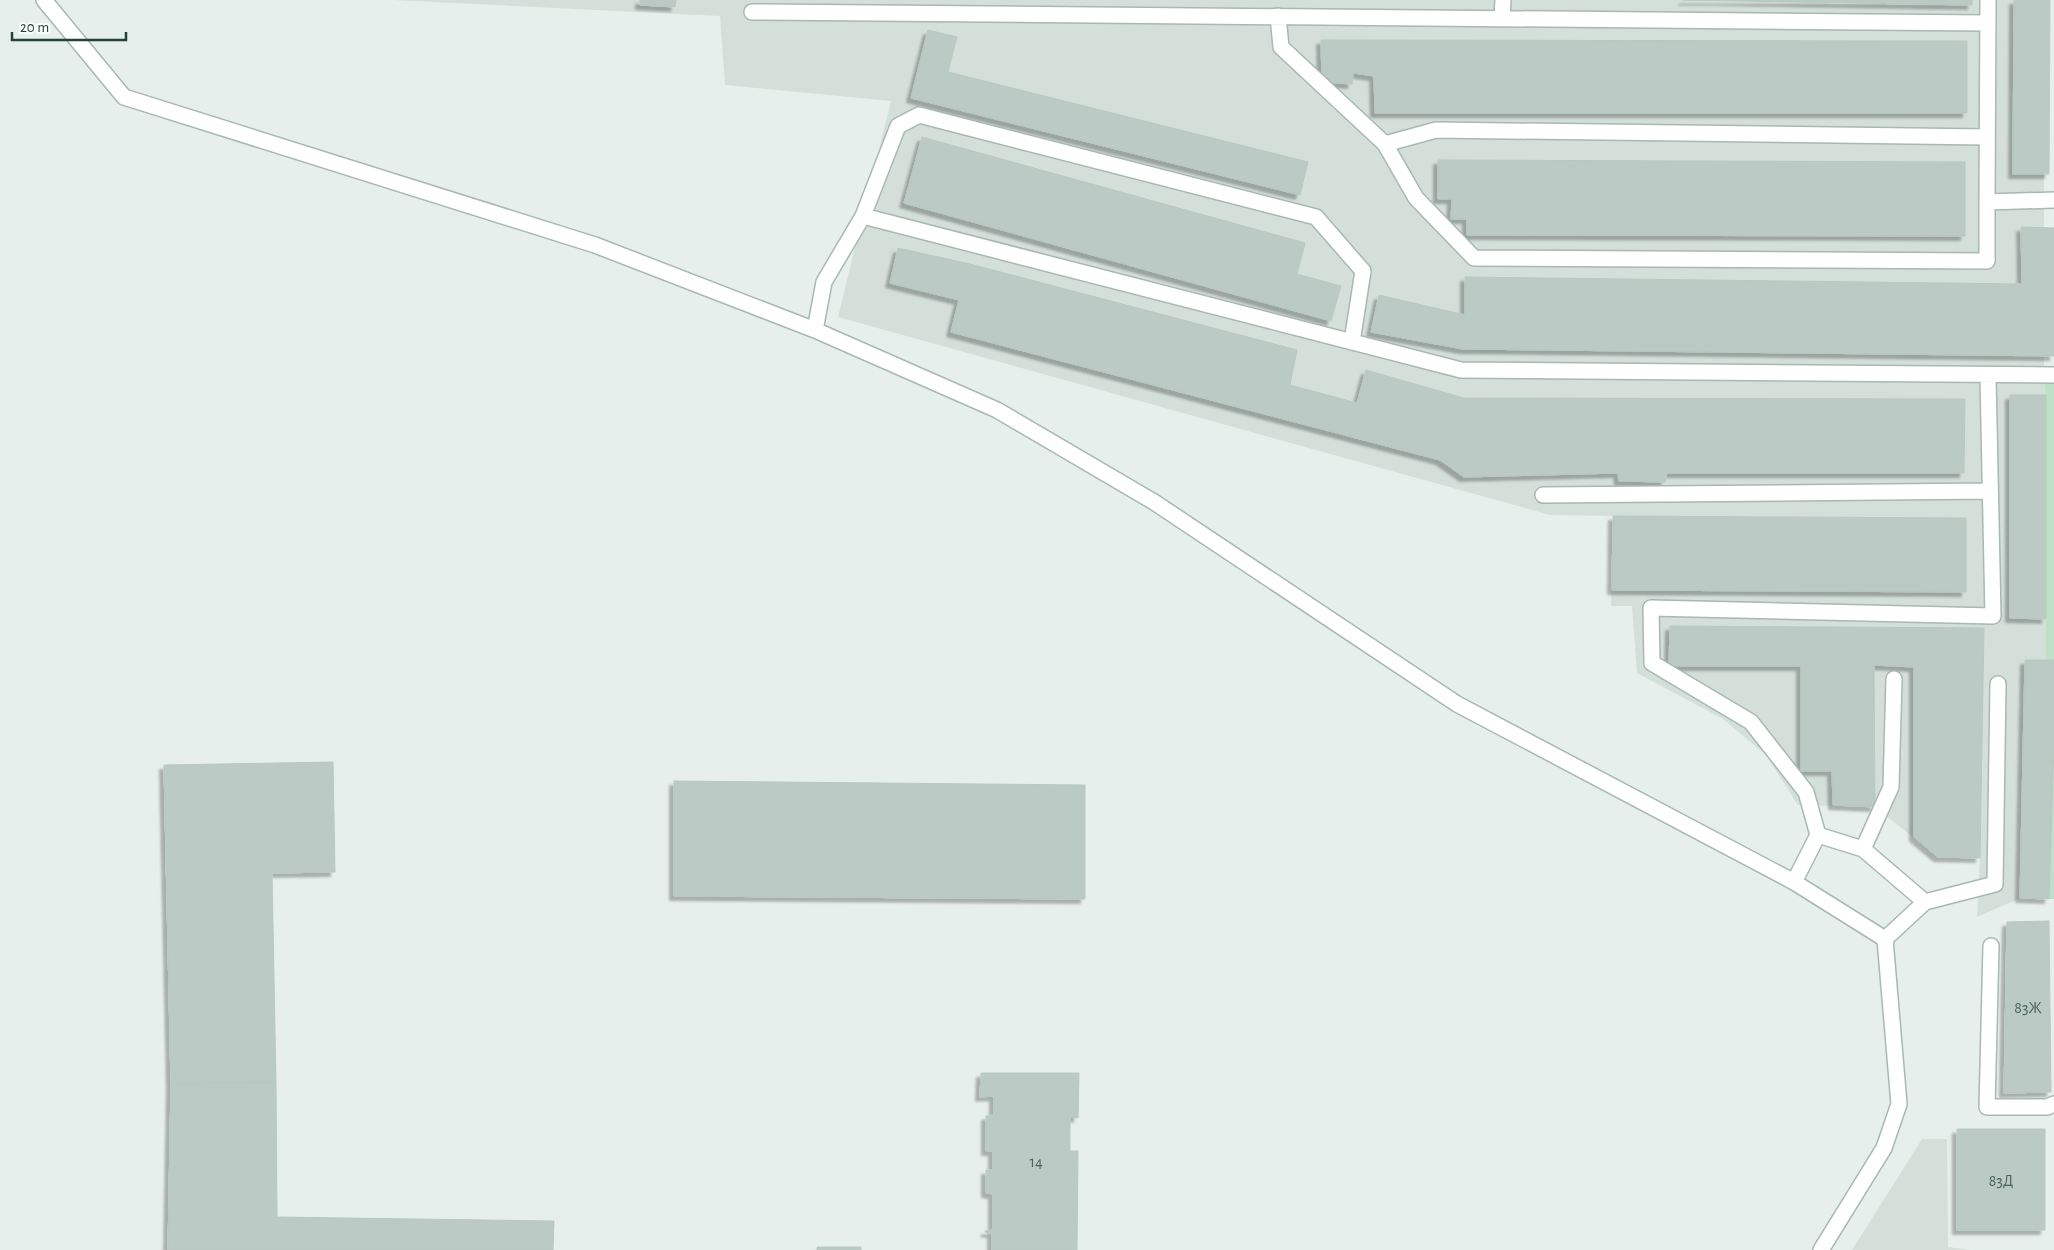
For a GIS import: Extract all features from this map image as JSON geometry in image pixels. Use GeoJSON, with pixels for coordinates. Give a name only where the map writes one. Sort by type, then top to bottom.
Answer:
{"type":"FeatureCollection","features":[{"type":"Feature","properties":{"kind":"street"},"geometry":{"type":"LineString","coordinates":[[44,0],[124,97],[595,245],[815,330],[997,410],[1154,502],[1457,704],[1794,882],[1885,939]]}},
{"type":"Feature","properties":{"kind":"street"},"geometry":{"type":"LineString","coordinates":[[1502,17],[1503,0]]}},
{"type":"Feature","properties":{"kind":"street"},"geometry":{"type":"LineString","coordinates":[[1278,16],[1281,48],[1385,144],[1416,198],[1474,258],[1987,261],[1988,0]]}},
{"type":"Feature","properties":{"kind":"street"},"geometry":{"type":"LineString","coordinates":[[752,12],[1988,22]]}},
{"type":"Feature","properties":{"kind":"street"},"geometry":{"type":"LineString","coordinates":[[815,330],[824,282],[863,216],[898,126],[919,115],[1316,217],[1363,271],[1352,342]]}},
{"type":"Feature","properties":{"kind":"street"},"geometry":{"type":"LineString","coordinates":[[1385,144],[1436,130],[1988,137]]}},
{"type":"Feature","properties":{"kind":"street"},"geometry":{"type":"LineString","coordinates":[[1987,202],[2054,200]]}},
{"type":"Feature","properties":{"kind":"street"},"geometry":{"type":"LineString","coordinates":[[863,216],[1461,370],[2054,376]]}},
{"type":"Feature","properties":{"kind":"street"},"geometry":{"type":"LineString","coordinates":[[1794,882],[1818,836],[1806,792],[1751,722],[1652,663],[1651,608],[1993,616],[1988,376]]}},
{"type":"Feature","properties":{"kind":"street"},"geometry":{"type":"LineString","coordinates":[[1543,494],[1990,491]]}},
{"type":"Feature","properties":{"kind":"street"},"geometry":{"type":"LineString","coordinates":[[1863,849],[1892,787],[1894,679]]}},
{"type":"Feature","properties":{"kind":"street"},"geometry":{"type":"LineString","coordinates":[[1885,939],[1926,902],[1995,884],[1998,684]]}},
{"type":"Feature","properties":{"kind":"street"},"geometry":{"type":"LineString","coordinates":[[1818,836],[1863,849],[1926,902]]}},
{"type":"Feature","properties":{"kind":"street"},"geometry":{"type":"LineString","coordinates":[[1821,1250],[1884,1148],[1899,1104],[1885,939]]}},
{"type":"Feature","properties":{"kind":"street"},"geometry":{"type":"LineString","coordinates":[[1991,946],[1987,1107],[2047,1107],[2054,1104]]}},
{"type":"Feature","properties":{"kind":"shaded area"},"geometry":{"type":"Polygon","coordinates":[[[393,0],[2044,0],[2046,659],[2054,660],[2054,745],[2049,899],[2020,898],[1977,917],[1980,858],[1938,857],[1875,807],[1798,805],[1766,755],[1723,719],[1637,673],[1632,606],[1611,606],[1613,516],[1550,515],[838,317],[891,101],[725,85],[720,16],[393,0]]]}},
{"type":"Feature","properties":{"kind":"shaded area"},"geometry":{"type":"Polygon","coordinates":[[[1922,1139],[1947,1139],[1948,1247],[1969,1250],[1852,1250],[1922,1139]]]}},
{"type":"Feature","properties":{"kind":"green space"},"geometry":{"type":"Polygon","coordinates":[[[2054,380],[2054,660],[2046,660],[2046,395],[2044,383],[2054,380]]]}},
{"type":"Feature","properties":{"kind":"green space"},"geometry":{"type":"Polygon","coordinates":[[[2054,745],[2054,899],[2049,899],[2054,745]]]}},
{"type":"Feature","properties":{"kind":"building"},"geometry":{"type":"Polygon","coordinates":[[[640,0],[676,0],[675,7],[640,5],[640,0]]]}},
{"type":"Feature","properties":{"kind":"building"},"geometry":{"type":"Polygon","coordinates":[[[1683,0],[1972,0],[1972,5],[1683,0]]]}},
{"type":"Feature","properties":{"kind":"building"},"geometry":{"type":"Polygon","coordinates":[[[2014,0],[2050,0],[2049,174],[2013,174],[2014,0]]]}},
{"type":"Feature","properties":{"kind":"building"},"geometry":{"type":"Polygon","coordinates":[[[928,30],[957,37],[948,72],[1308,162],[1300,195],[911,98],[928,30]]]}},
{"type":"Feature","properties":{"kind":"building"},"geometry":{"type":"Polygon","coordinates":[[[1321,40],[1967,41],[1967,113],[1375,113],[1374,76],[1353,73],[1352,84],[1322,82],[1321,40]]]}},
{"type":"Feature","properties":{"kind":"building"},"geometry":{"type":"Polygon","coordinates":[[[922,137],[1305,243],[1297,274],[1341,286],[1331,321],[904,203],[922,137]]]}},
{"type":"Feature","properties":{"kind":"building"},"geometry":{"type":"Polygon","coordinates":[[[1438,160],[1965,162],[1965,236],[1467,235],[1467,219],[1451,219],[1452,199],[1438,199],[1438,160]]]}},
{"type":"Feature","properties":{"kind":"building"},"geometry":{"type":"Polygon","coordinates":[[[2021,227],[2054,228],[2054,356],[1463,349],[1371,332],[1379,295],[1465,315],[1465,277],[2022,284],[2021,227]]]}},
{"type":"Feature","properties":{"kind":"building"},"geometry":{"type":"Polygon","coordinates":[[[898,248],[970,264],[1297,350],[1290,385],[1357,403],[1366,370],[1464,398],[1965,399],[1964,473],[1667,473],[1665,482],[1619,481],[1618,473],[1464,477],[1440,460],[951,332],[959,300],[890,283],[898,248]]]}},
{"type":"Feature","properties":{"kind":"building"},"geometry":{"type":"Polygon","coordinates":[[[2010,395],[2046,395],[2046,619],[2010,618],[2010,395]]]}},
{"type":"Feature","properties":{"kind":"building"},"geometry":{"type":"Polygon","coordinates":[[[1613,516],[1966,518],[1966,592],[1612,590],[1613,516]]]}},
{"type":"Feature","properties":{"kind":"building"},"geometry":{"type":"Polygon","coordinates":[[[1670,626],[1984,628],[1980,858],[1938,857],[1914,837],[1914,667],[1874,665],[1875,807],[1833,805],[1832,771],[1801,771],[1801,666],[1669,666],[1670,626]]]}},
{"type":"Feature","properties":{"kind":"building"},"geometry":{"type":"Polygon","coordinates":[[[2025,660],[2054,660],[2054,745],[2049,899],[2020,898],[2025,660]]]}},
{"type":"Feature","properties":{"kind":"building"},"geometry":{"type":"Polygon","coordinates":[[[333,762],[335,872],[272,873],[276,1082],[171,1084],[164,765],[333,762]]]}},
{"type":"Feature","properties":{"kind":"building"},"geometry":{"type":"Polygon","coordinates":[[[674,781],[1085,785],[1085,899],[674,896],[674,781]]]}},
{"type":"Feature","properties":{"kind":"building"},"geometry":{"type":"Polygon","coordinates":[[[2049,921],[2051,1092],[2004,1093],[2007,922],[2049,921]]]}},
{"type":"Feature","properties":{"kind":"building"},"geometry":{"type":"Polygon","coordinates":[[[981,1073],[1079,1073],[1078,1118],[1070,1117],[1070,1151],[1078,1151],[1077,1250],[992,1250],[992,1233],[985,1232],[993,1230],[993,1194],[986,1193],[986,1170],[993,1170],[993,1151],[986,1151],[986,1116],[994,1115],[994,1096],[980,1097],[981,1073]]]}},
{"type":"Feature","properties":{"kind":"building"},"geometry":{"type":"Polygon","coordinates":[[[276,1082],[277,1217],[554,1221],[553,1250],[168,1250],[171,1084],[276,1082]]]}},
{"type":"Feature","properties":{"kind":"building"},"geometry":{"type":"Polygon","coordinates":[[[1957,1129],[2045,1129],[2045,1230],[1957,1230],[1957,1129]]]}},
{"type":"Feature","properties":{"kind":"building"},"geometry":{"type":"Polygon","coordinates":[[[817,1247],[861,1247],[861,1250],[817,1250],[817,1247]]]}}]}
